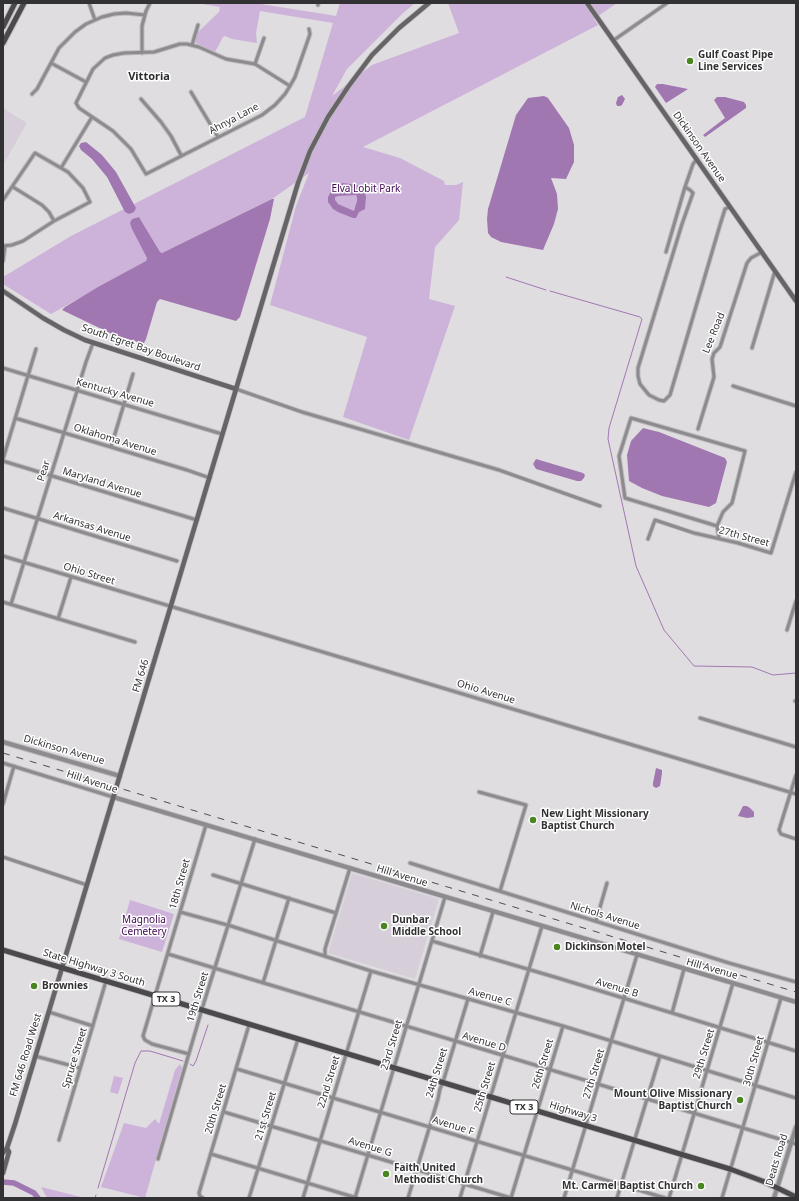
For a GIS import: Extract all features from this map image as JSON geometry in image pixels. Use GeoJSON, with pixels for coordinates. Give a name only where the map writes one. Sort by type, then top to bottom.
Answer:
{"type":"FeatureCollection","features":[{"type":"Feature","properties":{"kind":"main road"},"geometry":{"type":"LineString","coordinates":[[3,27],[15,3]]}},
{"type":"Feature","properties":{"kind":"main road"},"geometry":{"type":"LineString","coordinates":[[3,42],[24,3]]}},
{"type":"Feature","properties":{"kind":"main road","name":"FM 646"},"geometry":{"type":"LineString","coordinates":[[62,968],[298,183],[310,150],[328,117],[372,55],[399,28],[429,3]]}},
{"type":"Feature","properties":{"kind":"main road","name":"Dickinson Avenue"},"geometry":{"type":"LineString","coordinates":[[588,3],[796,301]]}},
{"type":"Feature","properties":{"kind":"main road","name":"South Egret Bay Boulevard"},"geometry":{"type":"LineString","coordinates":[[3,291],[22,305],[64,330],[94,343],[236,389]]}},
{"type":"Feature","properties":{"kind":"main road","name":"State Highway 3 South"},"geometry":{"type":"LineString","coordinates":[[3,950],[250,1025]]}},
{"type":"Feature","properties":{"kind":"main road","name":"FM 646 Road West"},"geometry":{"type":"LineString","coordinates":[[3,1172],[9,1152],[8,1148],[62,968]]}},
{"type":"Feature","properties":{"kind":"main road","name":"Highway 3"},"geometry":{"type":"LineString","coordinates":[[250,1025],[730,1169],[796,1197]]}},
{"type":"Feature","properties":{"kind":"main road","name":"FM 646 Road West"},"geometry":{"type":"LineString","coordinates":[[3,1153],[8,1148]]}},
{"type":"Feature","properties":{"kind":"street"},"geometry":{"type":"LineString","coordinates":[[89,3],[95,20]]}},
{"type":"Feature","properties":{"kind":"street"},"geometry":{"type":"LineString","coordinates":[[142,53],[141,35],[145,15],[150,3]]}},
{"type":"Feature","properties":{"kind":"street"},"geometry":{"type":"LineString","coordinates":[[614,40],[667,3]]}},
{"type":"Feature","properties":{"kind":"street"},"geometry":{"type":"LineString","coordinates":[[32,94],[37,90],[59,48],[66,40],[86,24],[102,17],[126,13],[145,15]]}},
{"type":"Feature","properties":{"kind":"street"},"geometry":{"type":"LineString","coordinates":[[192,45],[198,25]]}},
{"type":"Feature","properties":{"kind":"street","name":"Ahnya Lane"},"geometry":{"type":"LineString","coordinates":[[92,117],[113,131],[131,149],[146,174],[262,115],[275,105],[290,86],[299,66],[310,34],[309,29]]}},
{"type":"Feature","properties":{"kind":"street"},"geometry":{"type":"LineString","coordinates":[[255,64],[264,38]]}},
{"type":"Feature","properties":{"kind":"street"},"geometry":{"type":"LineString","coordinates":[[61,168],[92,117],[79,108],[76,104],[77,100],[93,70],[106,58],[113,55],[154,52],[180,44],[192,45],[226,59],[255,64],[290,86]]}},
{"type":"Feature","properties":{"kind":"street"},"geometry":{"type":"LineString","coordinates":[[51,63],[86,82]]}},
{"type":"Feature","properties":{"kind":"street"},"geometry":{"type":"LineString","coordinates":[[191,92],[218,137]]}},
{"type":"Feature","properties":{"kind":"street"},"geometry":{"type":"LineString","coordinates":[[141,99],[161,122],[171,136],[181,155]]}},
{"type":"Feature","properties":{"kind":"street"},"geometry":{"type":"LineString","coordinates":[[3,200],[35,153],[61,168],[76,179],[87,194],[90,202],[54,221],[23,241],[4,246],[3,261]]}},
{"type":"Feature","properties":{"kind":"street"},"geometry":{"type":"LineString","coordinates":[[666,252],[685,187],[693,164],[697,159]]}},
{"type":"Feature","properties":{"kind":"street"},"geometry":{"type":"LineString","coordinates":[[13,187],[42,205],[49,212],[54,221]]}},
{"type":"Feature","properties":{"kind":"street"},"geometry":{"type":"LineString","coordinates":[[685,187],[690,190],[692,194],[638,368],[640,384],[649,395],[659,400],[664,401],[670,395],[724,211],[730,206]]}},
{"type":"Feature","properties":{"kind":"street","name":"Lee Road"},"geometry":{"type":"LineString","coordinates":[[698,429],[714,377],[712,359],[714,353],[720,347],[748,262],[750,258],[762,252]]}},
{"type":"Feature","properties":{"kind":"street"},"geometry":{"type":"LineString","coordinates":[[752,348],[776,271]]}},
{"type":"Feature","properties":{"kind":"street","name":"Pear"},"geometry":{"type":"LineString","coordinates":[[12,604],[77,391],[94,343]]}},
{"type":"Feature","properties":{"kind":"street"},"geometry":{"type":"LineString","coordinates":[[3,460],[36,349]]}},
{"type":"Feature","properties":{"kind":"street","name":"Kentucky Avenue"},"geometry":{"type":"LineString","coordinates":[[3,368],[222,434]]}},
{"type":"Feature","properties":{"kind":"street"},"geometry":{"type":"LineString","coordinates":[[111,447],[133,374]]}},
{"type":"Feature","properties":{"kind":"street"},"geometry":{"type":"LineString","coordinates":[[733,386],[796,406]]}},
{"type":"Feature","properties":{"kind":"street"},"geometry":{"type":"LineString","coordinates":[[236,389],[302,412],[499,470],[600,506]]}},
{"type":"Feature","properties":{"kind":"street","name":"Oklahoma Avenue"},"geometry":{"type":"LineString","coordinates":[[15,418],[210,478]]}},
{"type":"Feature","properties":{"kind":"street"},"geometry":{"type":"LineString","coordinates":[[717,526],[625,498],[619,456],[631,418],[745,451],[732,503],[723,512],[717,526],[719,538]]}},
{"type":"Feature","properties":{"kind":"street","name":"Maryland Avenue"},"geometry":{"type":"LineString","coordinates":[[3,460],[197,520]]}},
{"type":"Feature","properties":{"kind":"street","name":"27th Street"},"geometry":{"type":"LineString","coordinates":[[648,539],[655,520],[694,533],[719,538],[771,553],[796,472]]}},
{"type":"Feature","properties":{"kind":"street","name":"Arkansas Avenue"},"geometry":{"type":"LineString","coordinates":[[3,508],[176,561]]}},
{"type":"Feature","properties":{"kind":"street","name":"Ohio Street"},"geometry":{"type":"LineString","coordinates":[[3,556],[171,607]]}},
{"type":"Feature","properties":{"kind":"street"},"geometry":{"type":"LineString","coordinates":[[58,619],[71,576]]}},
{"type":"Feature","properties":{"kind":"street"},"geometry":{"type":"LineString","coordinates":[[787,630],[796,601]]}},
{"type":"Feature","properties":{"kind":"street"},"geometry":{"type":"LineString","coordinates":[[3,602],[135,642]]}},
{"type":"Feature","properties":{"kind":"street","name":"Ohio Avenue"},"geometry":{"type":"LineString","coordinates":[[171,607],[216,619],[796,794]]}},
{"type":"Feature","properties":{"kind":"street"},"geometry":{"type":"LineString","coordinates":[[700,718],[796,747]]}},
{"type":"Feature","properties":{"kind":"street","name":"Dickinson Avenue"},"geometry":{"type":"LineString","coordinates":[[3,742],[120,776]]}},
{"type":"Feature","properties":{"kind":"street","name":"Hill Avenue"},"geometry":{"type":"LineString","coordinates":[[3,763],[254,840],[796,1002]]}},
{"type":"Feature","properties":{"kind":"street"},"geometry":{"type":"LineString","coordinates":[[3,804],[14,766]]}},
{"type":"Feature","properties":{"kind":"street"},"geometry":{"type":"LineString","coordinates":[[796,775],[779,830],[780,833],[796,839]]}},
{"type":"Feature","properties":{"kind":"street"},"geometry":{"type":"LineString","coordinates":[[479,792],[526,805],[500,891]]}},
{"type":"Feature","properties":{"kind":"street","name":"18th Street"},"geometry":{"type":"LineString","coordinates":[[189,1054],[152,1044],[145,1040],[143,1033],[206,825]]}},
{"type":"Feature","properties":{"kind":"street","name":"19th Street"},"geometry":{"type":"LineString","coordinates":[[158,1159],[254,840]]}},
{"type":"Feature","properties":{"kind":"street"},"geometry":{"type":"LineString","coordinates":[[3,857],[88,885]]}},
{"type":"Feature","properties":{"kind":"street","name":"Nichols Avenue"},"geometry":{"type":"LineString","coordinates":[[410,863],[796,982]]}},
{"type":"Feature","properties":{"kind":"street"},"geometry":{"type":"LineString","coordinates":[[193,868],[198,870]]}},
{"type":"Feature","properties":{"kind":"street"},"geometry":{"type":"LineString","coordinates":[[324,955],[350,868]]}},
{"type":"Feature","properties":{"kind":"street"},"geometry":{"type":"LineString","coordinates":[[213,875],[336,913]]}},
{"type":"Feature","properties":{"kind":"street"},"geometry":{"type":"LineString","coordinates":[[596,921],[607,883]]}},
{"type":"Feature","properties":{"kind":"street","name":"23rd Street"},"geometry":{"type":"LineString","coordinates":[[356,1198],[445,897]]}},
{"type":"Feature","properties":{"kind":"street"},"geometry":{"type":"LineString","coordinates":[[263,983],[289,898]]}},
{"type":"Feature","properties":{"kind":"street","name":"Avenue C"},"geometry":{"type":"LineString","coordinates":[[180,912],[276,940],[371,971],[563,1026],[796,1098]]}},
{"type":"Feature","properties":{"kind":"street"},"geometry":{"type":"LineString","coordinates":[[480,956],[493,912]]}},
{"type":"Feature","properties":{"kind":"street","name":"25th Street"},"geometry":{"type":"LineString","coordinates":[[460,1198],[542,926]]}},
{"type":"Feature","properties":{"kind":"street","name":"Avenue B"},"geometry":{"type":"LineString","coordinates":[[432,941],[796,1051]]}},
{"type":"Feature","properties":{"kind":"street","name":"Avenue D"},"geometry":{"type":"LineString","coordinates":[[168,954],[794,1143]]}},
{"type":"Feature","properties":{"kind":"street","name":"27th Street"},"geometry":{"type":"LineString","coordinates":[[564,1198],[587,1126],[637,955]]}},
{"type":"Feature","properties":{"kind":"street"},"geometry":{"type":"LineString","coordinates":[[672,1013],[684,969]]}},
{"type":"Feature","properties":{"kind":"street","name":"22nd Street"},"geometry":{"type":"LineString","coordinates":[[303,1198],[371,971]]}},
{"type":"Feature","properties":{"kind":"street","name":"Spruce Street"},"geometry":{"type":"LineString","coordinates":[[59,1140],[106,981]]}},
{"type":"Feature","properties":{"kind":"street","name":"29th Street"},"geometry":{"type":"LineString","coordinates":[[669,1198],[733,983]]}},
{"type":"Feature","properties":{"kind":"street","name":"30th Street"},"geometry":{"type":"LineString","coordinates":[[722,1198],[781,998]]}},
{"type":"Feature","properties":{"kind":"street","name":"24th Street"},"geometry":{"type":"LineString","coordinates":[[408,1198],[468,999]]}},
{"type":"Feature","properties":{"kind":"street"},"geometry":{"type":"LineString","coordinates":[[49,1012],[93,1026]]}},
{"type":"Feature","properties":{"kind":"street","name":"20th Street"},"geometry":{"type":"LineString","coordinates":[[202,1198],[199,1193],[250,1025]]}},
{"type":"Feature","properties":{"kind":"street","name":"26th Street"},"geometry":{"type":"LineString","coordinates":[[511,1198],[563,1026]]}},
{"type":"Feature","properties":{"kind":"street","name":"21st Street"},"geometry":{"type":"LineString","coordinates":[[249,1198],[298,1039]]}},
{"type":"Feature","properties":{"kind":"street"},"geometry":{"type":"LineString","coordinates":[[35,1056],[80,1068]]}},
{"type":"Feature","properties":{"kind":"street"},"geometry":{"type":"LineString","coordinates":[[617,1198],[660,1056]]}},
{"type":"Feature","properties":{"kind":"street","name":"Avenue F"},"geometry":{"type":"LineString","coordinates":[[237,1069],[665,1198]]}},
{"type":"Feature","properties":{"kind":"street","name":"Avenue G"},"geometry":{"type":"LineString","coordinates":[[224,1112],[511,1198]]}},
{"type":"Feature","properties":{"kind":"street","name":"Deats Road"},"geometry":{"type":"LineString","coordinates":[[774,1198],[794,1143],[796,1127]]}},
{"type":"Feature","properties":{"kind":"street"},"geometry":{"type":"LineString","coordinates":[[211,1154],[356,1198]]}},
{"type":"Feature","properties":{"kind":"shaded area"},"geometry":{"type":"Polygon","coordinates":[[[657,84],[688,89],[666,103],[655,87],[657,84]]]}},
{"type":"Feature","properties":{"kind":"shaded area"},"geometry":{"type":"Polygon","coordinates":[[[622,95],[625,99],[622,105],[617,106],[616,103],[618,97],[622,95]]]}},
{"type":"Feature","properties":{"kind":"shaded area"},"geometry":{"type":"Polygon","coordinates":[[[544,96],[548,98],[569,128],[574,145],[574,162],[566,179],[551,178],[557,194],[558,209],[554,224],[543,250],[501,242],[491,237],[488,233],[487,219],[488,209],[516,115],[528,98],[544,96]]]}},
{"type":"Feature","properties":{"kind":"shaded area"},"geometry":{"type":"Polygon","coordinates":[[[717,97],[725,97],[744,102],[746,108],[705,137],[703,135],[725,118],[714,100],[717,97]]]}},
{"type":"Feature","properties":{"kind":"shaded area"},"geometry":{"type":"Polygon","coordinates":[[[3,108],[27,123],[3,165],[3,108]]]}},
{"type":"Feature","properties":{"kind":"shaded area"},"geometry":{"type":"Polygon","coordinates":[[[86,142],[102,155],[116,172],[136,208],[134,212],[129,214],[125,212],[107,177],[92,159],[81,150],[79,146],[81,143],[86,142]]]}},
{"type":"Feature","properties":{"kind":"shaded area"},"geometry":{"type":"Polygon","coordinates":[[[343,183],[357,185],[364,191],[366,196],[365,209],[359,212],[356,218],[338,212],[333,209],[328,202],[328,197],[333,188],[343,183]],[[356,195],[338,196],[335,197],[335,200],[338,204],[354,211],[357,197],[356,195]]]}},
{"type":"Feature","properties":{"kind":"shaded area"},"geometry":{"type":"Polygon","coordinates":[[[274,199],[270,219],[240,317],[236,321],[160,299],[157,302],[146,339],[144,343],[141,343],[114,335],[62,310],[98,287],[146,261],[147,258],[130,223],[132,219],[139,217],[162,253],[274,199]]]}},
{"type":"Feature","properties":{"kind":"shaded area"},"geometry":{"type":"Polygon","coordinates":[[[643,428],[659,432],[725,458],[727,462],[716,503],[709,507],[662,496],[629,481],[627,455],[631,441],[643,428]]]}},
{"type":"Feature","properties":{"kind":"shaded area"},"geometry":{"type":"Polygon","coordinates":[[[536,459],[583,473],[585,475],[584,478],[581,481],[577,481],[536,469],[533,464],[536,459]]]}},
{"type":"Feature","properties":{"kind":"shaded area"},"geometry":{"type":"Polygon","coordinates":[[[656,768],[662,770],[662,773],[660,786],[656,788],[653,786],[653,783],[656,768]]]}},
{"type":"Feature","properties":{"kind":"shaded area"},"geometry":{"type":"Polygon","coordinates":[[[743,806],[747,806],[754,812],[754,817],[747,818],[738,816],[743,806]]]}},
{"type":"Feature","properties":{"kind":"shaded area","name":"Dunbar Middle School"},"geometry":{"type":"Polygon","coordinates":[[[352,873],[439,899],[415,979],[328,953],[352,873]]]}},
{"type":"Feature","properties":{"kind":"green space","name":"Elva Lobit Park"},"geometry":{"type":"Polygon","coordinates":[[[197,3],[255,3],[336,16],[340,3],[415,3],[347,69],[332,96],[372,65],[459,33],[448,3],[617,3],[594,19],[598,25],[363,147],[400,158],[444,181],[445,185],[456,185],[463,182],[459,220],[435,247],[429,299],[455,306],[409,440],[343,417],[367,337],[270,305],[296,206],[309,173],[272,199],[162,253],[139,217],[132,219],[147,258],[146,261],[51,314],[3,284],[3,277],[71,236],[305,117],[333,23],[260,11],[256,33],[257,43],[232,39],[225,36],[215,52],[196,43],[195,41],[197,33],[219,12],[220,7],[197,3]]]}},
{"type":"Feature","properties":{"kind":"green space","name":"Magnolia Cemetery"},"geometry":{"type":"Polygon","coordinates":[[[130,900],[174,914],[162,952],[119,939],[130,900]]]}},
{"type":"Feature","properties":{"kind":"green space"},"geometry":{"type":"Polygon","coordinates":[[[180,1064],[182,1068],[145,1198],[101,1187],[124,1123],[146,1128],[155,1119],[159,1124],[175,1070],[180,1064]]]}},
{"type":"Feature","properties":{"kind":"green space"},"geometry":{"type":"Polygon","coordinates":[[[114,1076],[123,1078],[118,1094],[110,1092],[114,1076]]]}},
{"type":"Feature","properties":{"kind":"green space"},"geometry":{"type":"Polygon","coordinates":[[[41,1187],[85,1198],[47,1198],[41,1187]]]}},
{"type":"Feature","properties":{"kind":"waterway"},"geometry":{"type":"LineString","coordinates":[[506,277],[546,290]]}},
{"type":"Feature","properties":{"kind":"waterway"},"geometry":{"type":"LineString","coordinates":[[550,291],[640,317],[642,319],[609,428],[608,439],[636,566],[664,630],[694,666],[752,667],[773,675],[796,673]]}},
{"type":"Feature","properties":{"kind":"waterway"},"geometry":{"type":"LineString","coordinates":[[190,1064],[193,1066],[196,1061],[208,1025]]}},
{"type":"Feature","properties":{"kind":"waterway"},"geometry":{"type":"LineString","coordinates":[[98,1188],[135,1063],[141,1051],[150,1051],[183,1061]]}},
{"type":"Feature","properties":{"kind":"waterway"},"geometry":{"type":"LineString","coordinates":[[3,1182],[14,1183],[34,1193],[38,1198]]}},
{"type":"Feature","properties":{"kind":"railway"},"geometry":{"type":"LineString","coordinates":[[3,753],[796,992]]}},
{"type":"Feature","properties":{"kind":"place","name":"Gulf Coast Pipe Line Services"},"geometry":{"type":"Point","coordinates":[690,61]}},
{"type":"Feature","properties":{"kind":"place","name":"New Light Missionary Baptist Church"},"geometry":{"type":"Point","coordinates":[533,820]}},
{"type":"Feature","properties":{"kind":"place","name":"Dunbar Middle School"},"geometry":{"type":"Point","coordinates":[384,926]}},
{"type":"Feature","properties":{"kind":"place","name":"Dickinson Motel"},"geometry":{"type":"Point","coordinates":[557,947]}},
{"type":"Feature","properties":{"kind":"place","name":"Brownies"},"geometry":{"type":"Point","coordinates":[34,986]}},
{"type":"Feature","properties":{"kind":"place","name":"Mount Olive Missionary Baptist Church"},"geometry":{"type":"Point","coordinates":[740,1100]}},
{"type":"Feature","properties":{"kind":"place","name":"Faith United Methodist Church"},"geometry":{"type":"Point","coordinates":[386,1174]}},
{"type":"Feature","properties":{"kind":"place","name":"Mt. Carmel Baptist Church"},"geometry":{"type":"Point","coordinates":[701,1186]}},
{"type":"Feature","properties":{"kind":"district","name":"Vittoria"},"geometry":{"type":"Point","coordinates":[149,77]}}]}
